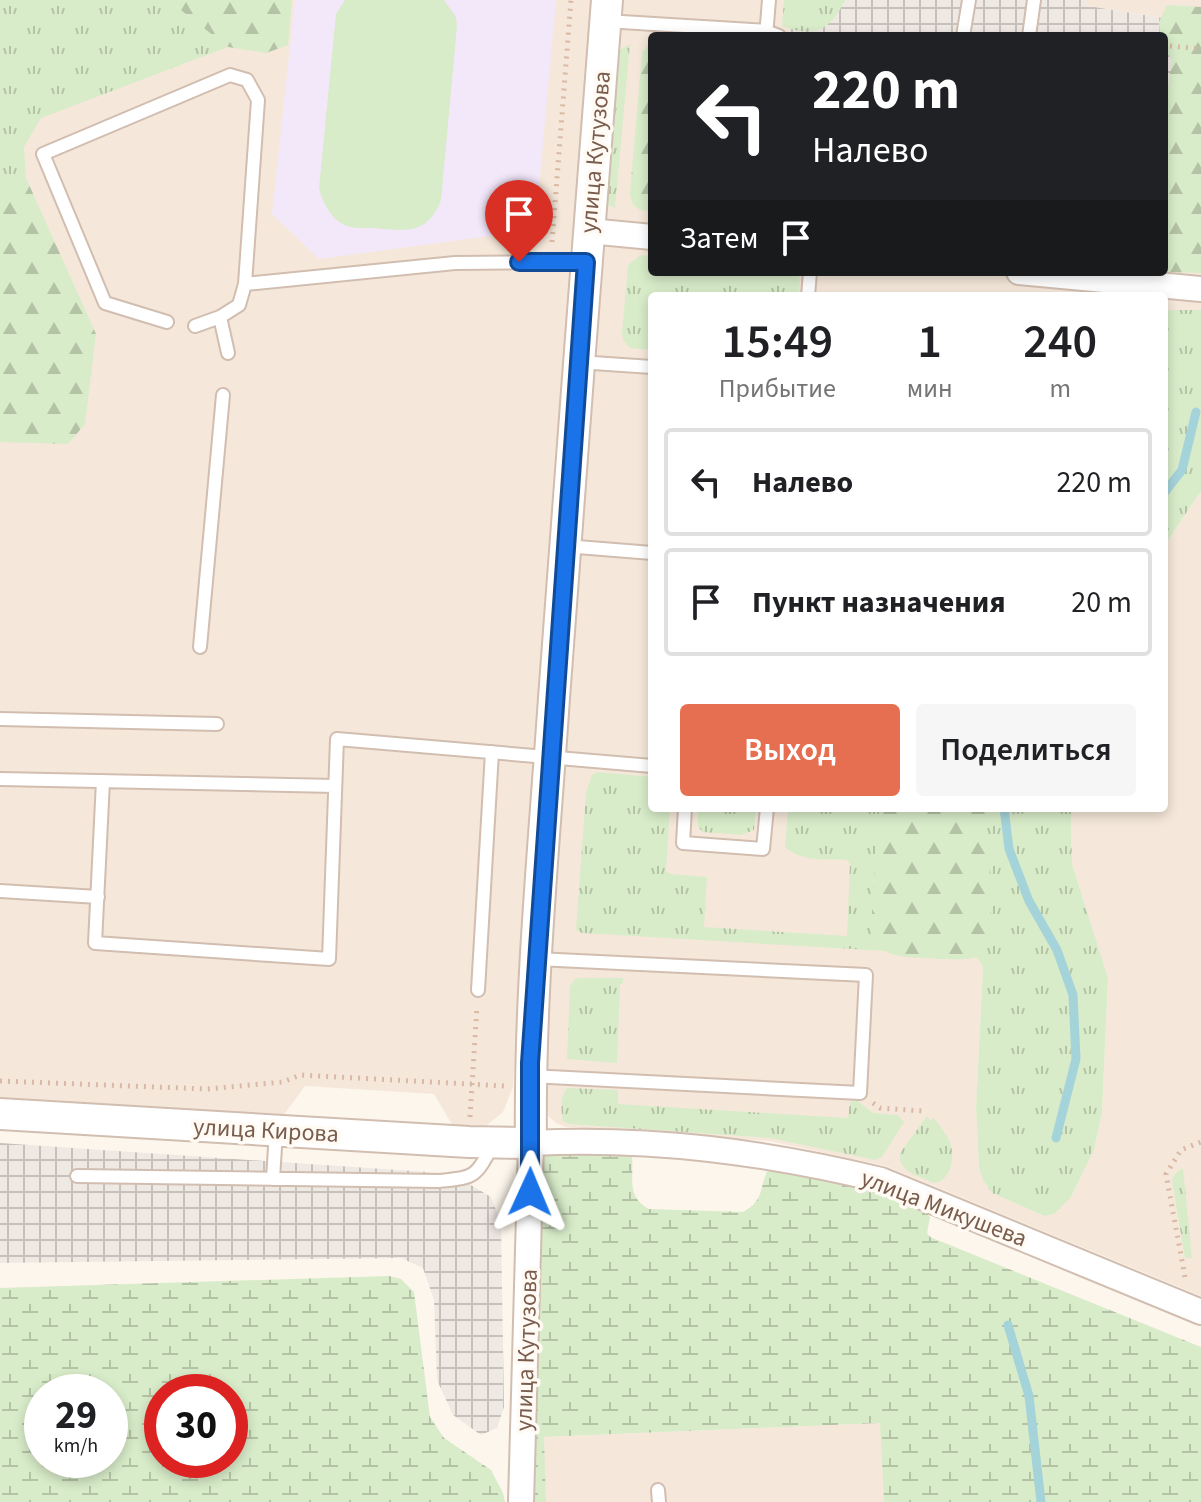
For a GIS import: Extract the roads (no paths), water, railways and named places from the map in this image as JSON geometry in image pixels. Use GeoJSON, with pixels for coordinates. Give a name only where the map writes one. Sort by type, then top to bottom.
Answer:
{"type":"FeatureCollection","features":[{"type":"Feature","properties":{"kind":"street","name":"улица Кутузова"},"geometry":{"type":"LineString","coordinates":[[521,1502],[531,1143],[522,1081],[537,959],[578,362],[607,10]]}},
{"type":"Feature","properties":{"kind":"street"},"geometry":{"type":"LineString","coordinates":[[589,231],[648,237]]}},
{"type":"Feature","properties":{"kind":"street"},"geometry":{"type":"LineString","coordinates":[[1106,276],[1201,289]]}},
{"type":"Feature","properties":{"kind":"street","name":"улица Кирова"},"geometry":{"type":"LineString","coordinates":[[0,1114],[276,1131],[482,1135],[531,1143]]}},
{"type":"Feature","properties":{"kind":"street","name":"улица Микушева"},"geometry":{"type":"LineString","coordinates":[[531,1143],[587,1141],[689,1146],[751,1153],[840,1169],[881,1180],[1201,1312]]}},
{"type":"Feature","properties":{"kind":"lane"},"geometry":{"type":"LineString","coordinates":[[769,0],[770,32]]}},
{"type":"Feature","properties":{"kind":"lane"},"geometry":{"type":"LineString","coordinates":[[964,32],[969,0]]}},
{"type":"Feature","properties":{"kind":"lane"},"geometry":{"type":"LineString","coordinates":[[1030,32],[1034,0]]}},
{"type":"Feature","properties":{"kind":"lane"},"geometry":{"type":"LineString","coordinates":[[607,10],[756,32]]}},
{"type":"Feature","properties":{"kind":"lane"},"geometry":{"type":"LineString","coordinates":[[167,322],[105,303],[43,154],[230,75],[247,80],[258,100],[245,284],[239,305],[220,317],[195,326]]}},
{"type":"Feature","properties":{"kind":"lane"},"geometry":{"type":"LineString","coordinates":[[245,284],[455,263],[586,262]]}},
{"type":"Feature","properties":{"kind":"lane"},"geometry":{"type":"LineString","coordinates":[[220,317],[228,353]]}},
{"type":"Feature","properties":{"kind":"lane"},"geometry":{"type":"LineString","coordinates":[[578,362],[648,367]]}},
{"type":"Feature","properties":{"kind":"lane"},"geometry":{"type":"LineString","coordinates":[[200,647],[223,395]]}},
{"type":"Feature","properties":{"kind":"lane"},"geometry":{"type":"LineString","coordinates":[[565,546],[648,553]]}},
{"type":"Feature","properties":{"kind":"lane"},"geometry":{"type":"LineString","coordinates":[[0,719],[217,724]]}},
{"type":"Feature","properties":{"kind":"lane"},"geometry":{"type":"LineString","coordinates":[[103,781],[95,943],[329,959],[337,739],[648,766]]}},
{"type":"Feature","properties":{"kind":"lane"},"geometry":{"type":"LineString","coordinates":[[478,990],[492,752]]}},
{"type":"Feature","properties":{"kind":"lane"},"geometry":{"type":"LineString","coordinates":[[0,779],[335,786]]}},
{"type":"Feature","properties":{"kind":"lane"},"geometry":{"type":"LineString","coordinates":[[685,812],[683,843],[763,849],[767,812]]}},
{"type":"Feature","properties":{"kind":"lane"},"geometry":{"type":"LineString","coordinates":[[0,891],[98,897]]}},
{"type":"Feature","properties":{"kind":"lane"},"geometry":{"type":"LineString","coordinates":[[522,1081],[860,1093],[866,975],[537,959]]}},
{"type":"Feature","properties":{"kind":"lane"},"geometry":{"type":"LineString","coordinates":[[273,1179],[276,1131]]}},
{"type":"Feature","properties":{"kind":"lane"},"geometry":{"type":"LineString","coordinates":[[77,1176],[439,1181],[469,1177],[479,1170],[482,1135]]}},
{"type":"Feature","properties":{"kind":"waterway"},"geometry":{"type":"LineString","coordinates":[[1168,488],[1182,470],[1196,412]]}},
{"type":"Feature","properties":{"kind":"waterway"},"geometry":{"type":"LineString","coordinates":[[1004,812],[1009,849],[1029,901],[1057,950],[1073,995],[1076,1059],[1056,1138]]}},
{"type":"Feature","properties":{"kind":"waterway"},"geometry":{"type":"LineString","coordinates":[[1008,1325],[1029,1396],[1041,1502]]}}]}
